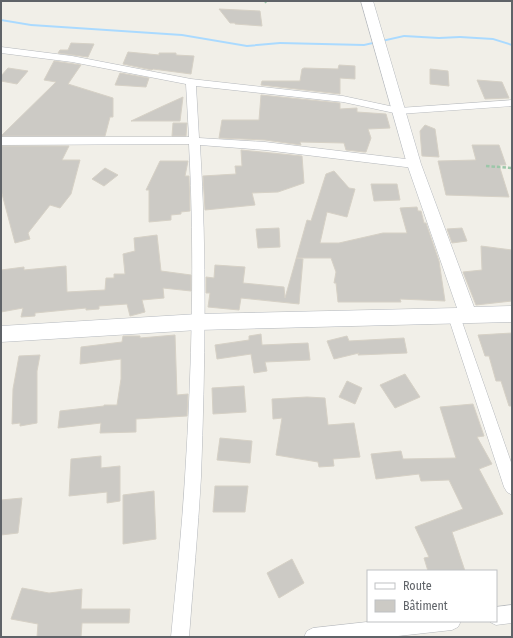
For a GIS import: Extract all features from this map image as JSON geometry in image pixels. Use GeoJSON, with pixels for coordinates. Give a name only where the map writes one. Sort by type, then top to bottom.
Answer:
{"type":"FeatureCollection","features":[{"type":"Feature","properties":{"kind":"street"},"geometry":{"type":"LineString","coordinates":[[368,4],[414,164],[512,487]]}},
{"type":"Feature","properties":{"kind":"street"},"geometry":{"type":"LineString","coordinates":[[1,50],[72,59],[191,82],[343,99],[399,111],[512,103]]}},
{"type":"Feature","properties":{"kind":"street"},"geometry":{"type":"LineString","coordinates":[[180,637],[193,478],[198,322],[198,205],[191,82]]}},
{"type":"Feature","properties":{"kind":"street"},"geometry":{"type":"LineString","coordinates":[[1,141],[194,141],[265,146],[414,164]]}},
{"type":"Feature","properties":{"kind":"street"},"geometry":{"type":"LineString","coordinates":[[1,334],[198,322],[512,314]]}},
{"type":"Feature","properties":{"kind":"street"},"geometry":{"type":"LineString","coordinates":[[497,616],[512,614]]}},
{"type":"Feature","properties":{"kind":"street"},"geometry":{"type":"LineString","coordinates":[[313,637],[443,622]]}},
{"type":"Feature","properties":{"kind":"path"},"geometry":{"type":"LineString","coordinates":[[486,166],[512,168]]}},
{"type":"Feature","properties":{"kind":"building"},"geometry":{"type":"Polygon","coordinates":[[[219,9],[260,11],[262,26],[230,23],[219,9]]]}},
{"type":"Feature","properties":{"kind":"building"},"geometry":{"type":"Polygon","coordinates":[[[71,43],[94,44],[88,57],[58,53],[60,50],[68,50],[71,43]]]}},
{"type":"Feature","properties":{"kind":"building"},"geometry":{"type":"Polygon","coordinates":[[[128,52],[159,55],[159,53],[176,53],[176,55],[194,56],[191,74],[152,70],[123,64],[128,52]]]}},
{"type":"Feature","properties":{"kind":"building"},"geometry":{"type":"Polygon","coordinates":[[[54,61],[81,65],[68,84],[113,98],[113,117],[110,117],[105,136],[1,136],[56,82],[44,80],[54,61]]]}},
{"type":"Feature","properties":{"kind":"building"},"geometry":{"type":"Polygon","coordinates":[[[339,65],[355,66],[355,79],[340,78],[340,94],[261,85],[262,81],[300,81],[302,69],[304,68],[338,69],[339,65]]]}},
{"type":"Feature","properties":{"kind":"building"},"geometry":{"type":"Polygon","coordinates":[[[8,68],[28,71],[17,84],[1,81],[1,76],[8,68]]]}},
{"type":"Feature","properties":{"kind":"building"},"geometry":{"type":"Polygon","coordinates":[[[430,69],[448,71],[449,86],[430,84],[430,69]]]}},
{"type":"Feature","properties":{"kind":"building"},"geometry":{"type":"Polygon","coordinates":[[[120,73],[149,78],[146,87],[115,85],[120,73]]]}},
{"type":"Feature","properties":{"kind":"building"},"geometry":{"type":"Polygon","coordinates":[[[477,80],[502,82],[509,98],[485,99],[477,80]]]}},
{"type":"Feature","properties":{"kind":"building"},"geometry":{"type":"Polygon","coordinates":[[[261,95],[340,103],[340,109],[357,108],[357,112],[386,114],[390,128],[368,129],[371,138],[366,152],[346,150],[344,143],[300,142],[301,145],[265,140],[219,138],[222,120],[259,120],[261,95]]]}},
{"type":"Feature","properties":{"kind":"building"},"geometry":{"type":"Polygon","coordinates":[[[183,97],[180,121],[131,121],[163,106],[183,97]]]}},
{"type":"Feature","properties":{"kind":"building"},"geometry":{"type":"Polygon","coordinates":[[[173,123],[187,123],[186,136],[172,136],[173,123]]]}},
{"type":"Feature","properties":{"kind":"building"},"geometry":{"type":"Polygon","coordinates":[[[425,125],[435,129],[439,157],[422,156],[420,131],[425,125]]]}},
{"type":"Feature","properties":{"kind":"building"},"geometry":{"type":"Polygon","coordinates":[[[472,145],[499,145],[506,165],[499,165],[509,197],[446,195],[438,161],[476,160],[472,145]]]}},
{"type":"Feature","properties":{"kind":"building"},"geometry":{"type":"Polygon","coordinates":[[[1,146],[69,146],[62,160],[80,160],[71,194],[60,208],[50,205],[28,233],[30,239],[15,243],[1,190],[1,146]]]}},
{"type":"Feature","properties":{"kind":"building"},"geometry":{"type":"Polygon","coordinates":[[[241,150],[302,156],[304,183],[278,192],[252,193],[255,205],[205,210],[203,176],[236,174],[235,166],[242,166],[241,150]]]}},
{"type":"Feature","properties":{"kind":"building"},"geometry":{"type":"Polygon","coordinates":[[[160,161],[188,161],[185,176],[189,176],[190,211],[171,215],[171,220],[149,222],[149,190],[146,190],[160,161]]]}},
{"type":"Feature","properties":{"kind":"building"},"geometry":{"type":"Polygon","coordinates":[[[105,168],[118,175],[104,186],[92,179],[105,168]]]}},
{"type":"Feature","properties":{"kind":"building"},"geometry":{"type":"Polygon","coordinates":[[[334,171],[349,188],[355,189],[347,217],[327,212],[320,243],[339,243],[383,233],[407,233],[400,208],[417,207],[418,211],[421,211],[424,223],[426,223],[439,261],[445,301],[400,299],[401,302],[338,302],[336,283],[334,283],[336,272],[331,258],[297,258],[303,259],[299,304],[241,298],[239,310],[208,307],[210,293],[206,293],[206,277],[214,278],[215,265],[245,267],[243,283],[284,287],[285,298],[307,220],[311,221],[326,174],[334,171]]]}},
{"type":"Feature","properties":{"kind":"building"},"geometry":{"type":"Polygon","coordinates":[[[371,184],[397,184],[400,200],[374,201],[371,184]]]}},
{"type":"Feature","properties":{"kind":"building"},"geometry":{"type":"Polygon","coordinates":[[[279,228],[280,247],[258,248],[256,229],[279,228]]]}},
{"type":"Feature","properties":{"kind":"building"},"geometry":{"type":"Polygon","coordinates":[[[462,228],[467,241],[452,243],[447,229],[462,228]]]}},
{"type":"Feature","properties":{"kind":"building"},"geometry":{"type":"Polygon","coordinates":[[[157,235],[161,271],[191,275],[191,291],[163,288],[164,298],[142,300],[145,312],[130,316],[127,304],[99,306],[99,309],[86,310],[86,308],[35,313],[35,316],[21,317],[23,308],[1,312],[1,270],[24,267],[24,270],[66,266],[67,292],[105,290],[106,278],[114,278],[114,274],[125,274],[123,254],[135,251],[134,238],[157,235]]]}},
{"type":"Feature","properties":{"kind":"building"},"geometry":{"type":"Polygon","coordinates":[[[481,246],[512,250],[512,301],[476,305],[463,272],[482,270],[481,246]]]}},
{"type":"Feature","properties":{"kind":"building"},"geometry":{"type":"Polygon","coordinates":[[[512,333],[512,406],[509,406],[501,381],[496,381],[489,356],[485,356],[478,335],[512,333]]]}},
{"type":"Feature","properties":{"kind":"building"},"geometry":{"type":"Polygon","coordinates":[[[261,334],[262,345],[308,343],[310,360],[265,362],[267,371],[254,373],[251,354],[217,359],[215,345],[249,340],[249,336],[261,334]]]}},
{"type":"Feature","properties":{"kind":"building"},"geometry":{"type":"Polygon","coordinates":[[[175,335],[177,395],[188,394],[187,416],[136,419],[136,432],[100,433],[101,423],[58,428],[60,411],[104,405],[117,405],[121,379],[121,359],[80,364],[81,347],[122,342],[123,336],[140,336],[140,338],[175,335]]]}},
{"type":"Feature","properties":{"kind":"building"},"geometry":{"type":"Polygon","coordinates":[[[347,336],[349,341],[404,338],[407,353],[358,355],[359,353],[334,359],[327,341],[347,336]]]}},
{"type":"Feature","properties":{"kind":"building"},"geometry":{"type":"Polygon","coordinates":[[[40,355],[37,371],[37,423],[20,426],[20,423],[12,424],[13,389],[19,356],[40,355]]]}},
{"type":"Feature","properties":{"kind":"building"},"geometry":{"type":"Polygon","coordinates":[[[405,374],[420,397],[395,408],[380,385],[405,374]]]}},
{"type":"Feature","properties":{"kind":"building"},"geometry":{"type":"Polygon","coordinates":[[[347,381],[362,388],[355,404],[339,397],[347,381]]]}},
{"type":"Feature","properties":{"kind":"building"},"geometry":{"type":"Polygon","coordinates":[[[244,386],[246,412],[213,414],[212,388],[244,386]]]}},
{"type":"Feature","properties":{"kind":"building"},"geometry":{"type":"Polygon","coordinates":[[[307,397],[325,398],[328,425],[354,423],[360,457],[333,459],[334,466],[319,467],[318,462],[276,455],[282,418],[273,419],[272,399],[307,397]]]}},
{"type":"Feature","properties":{"kind":"building"},"geometry":{"type":"Polygon","coordinates":[[[473,404],[484,436],[477,437],[492,464],[479,469],[503,514],[452,532],[465,570],[428,570],[424,558],[429,557],[415,527],[463,509],[449,480],[421,481],[419,474],[376,479],[371,454],[401,451],[403,459],[456,458],[440,407],[473,404]]]}},
{"type":"Feature","properties":{"kind":"building"},"geometry":{"type":"Polygon","coordinates":[[[220,438],[252,441],[250,463],[217,460],[220,438]]]}},
{"type":"Feature","properties":{"kind":"building"},"geometry":{"type":"Polygon","coordinates":[[[101,456],[101,468],[120,466],[120,501],[107,503],[107,492],[69,496],[71,459],[101,456]]]}},
{"type":"Feature","properties":{"kind":"building"},"geometry":{"type":"Polygon","coordinates":[[[215,486],[248,486],[245,512],[213,512],[215,486]]]}},
{"type":"Feature","properties":{"kind":"building"},"geometry":{"type":"Polygon","coordinates":[[[154,491],[156,539],[123,544],[123,495],[154,491]]]}},
{"type":"Feature","properties":{"kind":"building"},"geometry":{"type":"Polygon","coordinates":[[[22,498],[18,533],[1,535],[1,500],[22,498]]]}},
{"type":"Feature","properties":{"kind":"building"},"geometry":{"type":"Polygon","coordinates":[[[292,559],[304,583],[279,598],[267,573],[292,559]]]}},
{"type":"Feature","properties":{"kind":"building"},"geometry":{"type":"Polygon","coordinates":[[[22,588],[49,593],[82,589],[81,609],[130,609],[129,623],[82,623],[81,637],[37,637],[38,624],[11,619],[22,588]]]}},
{"type":"Feature","properties":{"kind":"waterway"},"geometry":{"type":"LineString","coordinates":[[1,20],[31,25],[182,35],[247,46],[280,43],[364,45],[404,36],[493,39],[512,45]]}}]}
